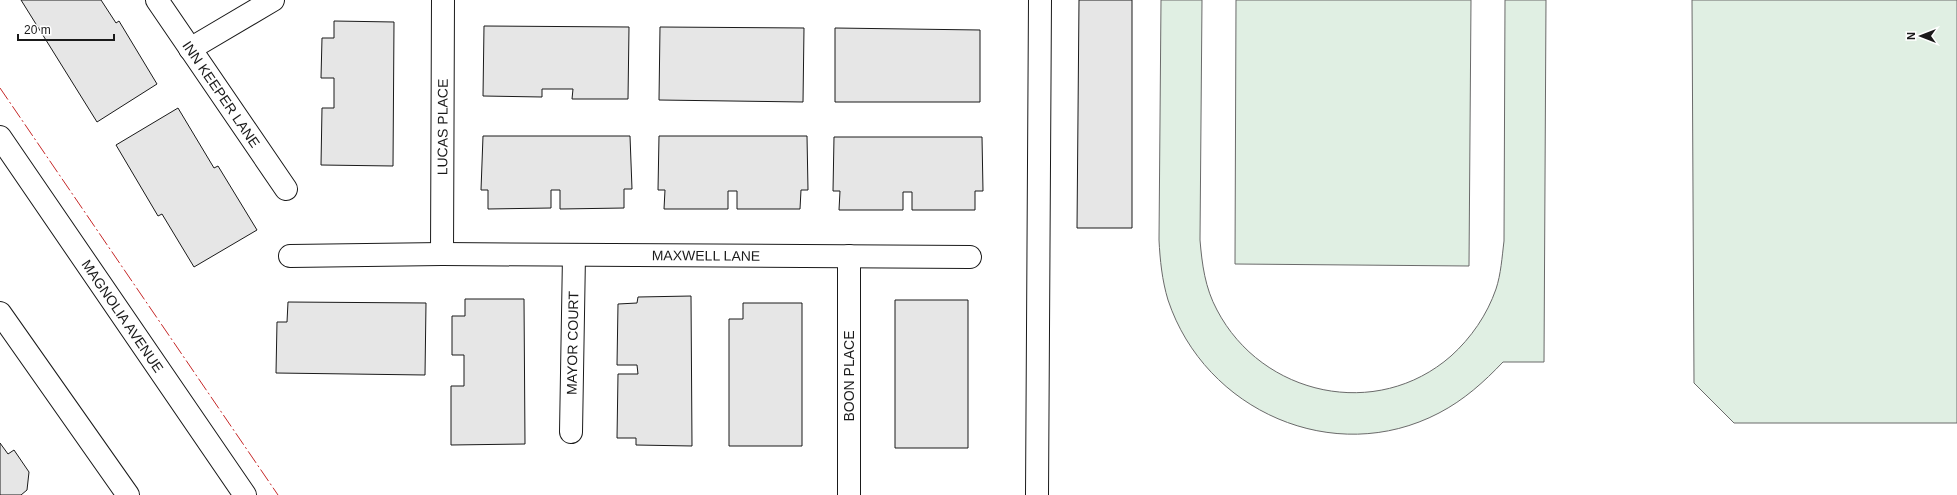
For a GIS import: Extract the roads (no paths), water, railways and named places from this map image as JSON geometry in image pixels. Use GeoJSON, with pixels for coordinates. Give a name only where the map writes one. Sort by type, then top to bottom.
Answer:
{"type":"FeatureCollection","features":[{"type":"Feature","properties":{"kind":"street","name":"INN KEEPER LANE"},"geometry":{"type":"LineString","coordinates":[[157,0],[286,189]]}},
{"type":"Feature","properties":{"kind":"street"},"geometry":{"type":"LineString","coordinates":[[190,49],[273,0]]}},
{"type":"Feature","properties":{"kind":"street","name":"LUCAS PLACE"},"geometry":{"type":"LineString","coordinates":[[442,254],[444,0]]}},
{"type":"Feature","properties":{"kind":"street"},"geometry":{"type":"LineString","coordinates":[[1037,495],[1040,0]]}},
{"type":"Feature","properties":{"kind":"street","name":"MAGNOLIA AVENUE"},"geometry":{"type":"LineString","coordinates":[[0,137],[245,495]]}},
{"type":"Feature","properties":{"kind":"street"},"geometry":{"type":"LineString","coordinates":[[290,256],[442,254]]}},
{"type":"Feature","properties":{"kind":"street","name":"MAXWELL LANE"},"geometry":{"type":"LineString","coordinates":[[442,254],[970,257]]}},
{"type":"Feature","properties":{"kind":"street","name":"MAYOR COURT"},"geometry":{"type":"LineString","coordinates":[[571,432],[574,255]]}},
{"type":"Feature","properties":{"kind":"street","name":"BOON PLACE"},"geometry":{"type":"LineString","coordinates":[[849,256],[849,495]]}},
{"type":"Feature","properties":{"kind":"street"},"geometry":{"type":"LineString","coordinates":[[0,313],[128,495]]}}]}
